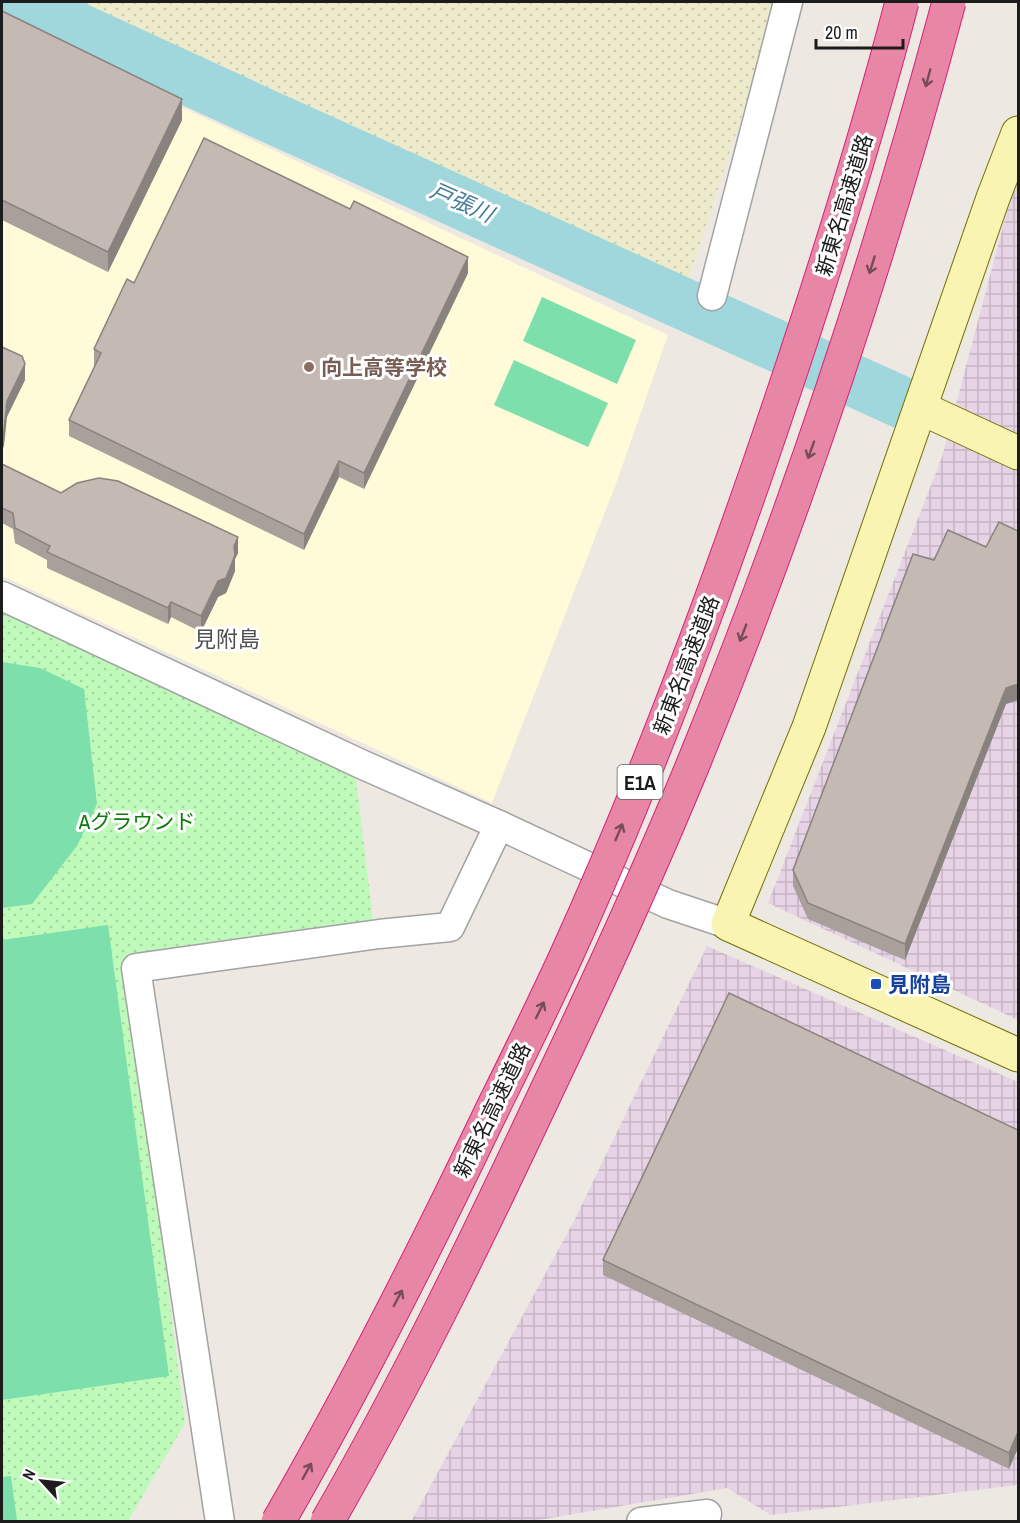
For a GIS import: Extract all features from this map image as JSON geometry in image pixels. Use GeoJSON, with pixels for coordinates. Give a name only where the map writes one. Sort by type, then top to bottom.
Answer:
{"type":"FeatureCollection","features":[{"type":"Feature","properties":{"kind":"highway","name":"新東名高速道路"},"geometry":{"type":"LineString","coordinates":[[278,1521],[311,1464],[434,1232],[568,953],[651,756],[728,555],[795,361],[874,109],[902,2]]}},
{"type":"Feature","properties":{"kind":"highway","name":"新東名高速道路"},"geometry":{"type":"LineString","coordinates":[[327,1521],[470,1254],[603,973],[694,762],[838,375],[917,120],[948,2]]}},
{"type":"Feature","properties":{"kind":"street"},"geometry":{"type":"LineString","coordinates":[[712,296],[788,2]]}},
{"type":"Feature","properties":{"kind":"street"},"geometry":{"type":"LineString","coordinates":[[728,924],[809,727],[993,198],[1018,133]]}},
{"type":"Feature","properties":{"kind":"street"},"geometry":{"type":"LineString","coordinates":[[921,408],[1018,453]]}},
{"type":"Feature","properties":{"kind":"street"},"geometry":{"type":"LineString","coordinates":[[2,596],[668,904],[728,924],[1018,1055]]}},
{"type":"Feature","properties":{"kind":"street"},"geometry":{"type":"LineString","coordinates":[[220,1521],[136,968],[368,935],[450,927],[499,825]]}},
{"type":"Feature","properties":{"kind":"street"},"geometry":{"type":"LineString","coordinates":[[641,1521],[707,1514]]}},
{"type":"Feature","properties":{"kind":"shaded area"},"geometry":{"type":"Polygon","coordinates":[[[59,2],[776,2],[772,23],[685,289],[59,2]]]}},
{"type":"Feature","properties":{"kind":"shaded area"},"geometry":{"type":"Polygon","coordinates":[[[2,23],[668,335],[617,481],[492,803],[2,576],[2,23]]]}},
{"type":"Feature","properties":{"kind":"shaded area"},"geometry":{"type":"Polygon","coordinates":[[[1018,170],[1018,1020],[768,903],[942,457],[1018,170]]]}},
{"type":"Feature","properties":{"kind":"shaded area"},"geometry":{"type":"Polygon","coordinates":[[[707,946],[1018,1082],[1018,1485],[771,1515],[727,1488],[533,1521],[411,1522],[575,1219],[707,946]]]}},
{"type":"Feature","properties":{"kind":"green space"},"geometry":{"type":"Polygon","coordinates":[[[542,297],[636,340],[617,384],[523,341],[542,297]]]}},
{"type":"Feature","properties":{"kind":"green space"},"geometry":{"type":"Polygon","coordinates":[[[514,360],[608,403],[588,447],[494,405],[514,360]]]}},
{"type":"Feature","properties":{"kind":"green space","name":"Aグラウンド"},"geometry":{"type":"Polygon","coordinates":[[[2,611],[355,772],[374,928],[127,960],[185,1423],[128,1521],[2,1522],[2,611]]]}},
{"type":"Feature","properties":{"kind":"green space"},"geometry":{"type":"Polygon","coordinates":[[[2,662],[40,668],[84,689],[97,804],[77,846],[32,904],[2,908],[2,662]]]}},
{"type":"Feature","properties":{"kind":"green space"},"geometry":{"type":"Polygon","coordinates":[[[108,925],[169,1376],[2,1400],[2,940],[108,925]]]}},
{"type":"Feature","properties":{"kind":"green space"},"geometry":{"type":"Polygon","coordinates":[[[11,1476],[17,1521],[2,1521],[2,1477],[11,1476]]]}},
{"type":"Feature","properties":{"kind":"building"},"geometry":{"type":"Polygon","coordinates":[[[2,11],[182,99],[108,252],[2,200],[2,11]]]}},
{"type":"Feature","properties":{"kind":"building"},"geometry":{"type":"Polygon","coordinates":[[[204,138],[350,209],[354,201],[468,257],[364,473],[339,461],[304,534],[69,420],[101,353],[94,349],[127,279],[134,283],[204,138]]]}},
{"type":"Feature","properties":{"kind":"building"},"geometry":{"type":"Polygon","coordinates":[[[2,347],[22,356],[25,364],[7,401],[2,434],[2,347]]]}},
{"type":"Feature","properties":{"kind":"building"},"geometry":{"type":"Polygon","coordinates":[[[2,464],[61,493],[77,483],[99,478],[118,481],[238,537],[234,546],[235,555],[226,578],[218,581],[201,616],[171,602],[168,608],[47,552],[50,546],[15,528],[13,513],[2,508],[2,464]]]}},
{"type":"Feature","properties":{"kind":"building"},"geometry":{"type":"Polygon","coordinates":[[[999,522],[1018,531],[1018,684],[1006,688],[905,944],[808,903],[793,870],[913,554],[934,560],[948,530],[986,547],[999,522]]]}},
{"type":"Feature","properties":{"kind":"building"},"geometry":{"type":"Polygon","coordinates":[[[729,993],[1018,1130],[1018,1432],[1009,1453],[603,1260],[729,993]]]}},
{"type":"Feature","properties":{"kind":"waterway","name":"戸張川"},"geometry":{"type":"LineString","coordinates":[[20,2],[903,403]]}},
{"type":"Feature","properties":{"kind":"place","name":"向上高等学校"},"geometry":{"type":"Point","coordinates":[309,367]}},
{"type":"Feature","properties":{"kind":"place","name":"見附島"},"geometry":{"type":"Point","coordinates":[876,984]}},
{"type":"Feature","properties":{"kind":"district","name":"見附島"},"geometry":{"type":"Point","coordinates":[227,639]}}]}
